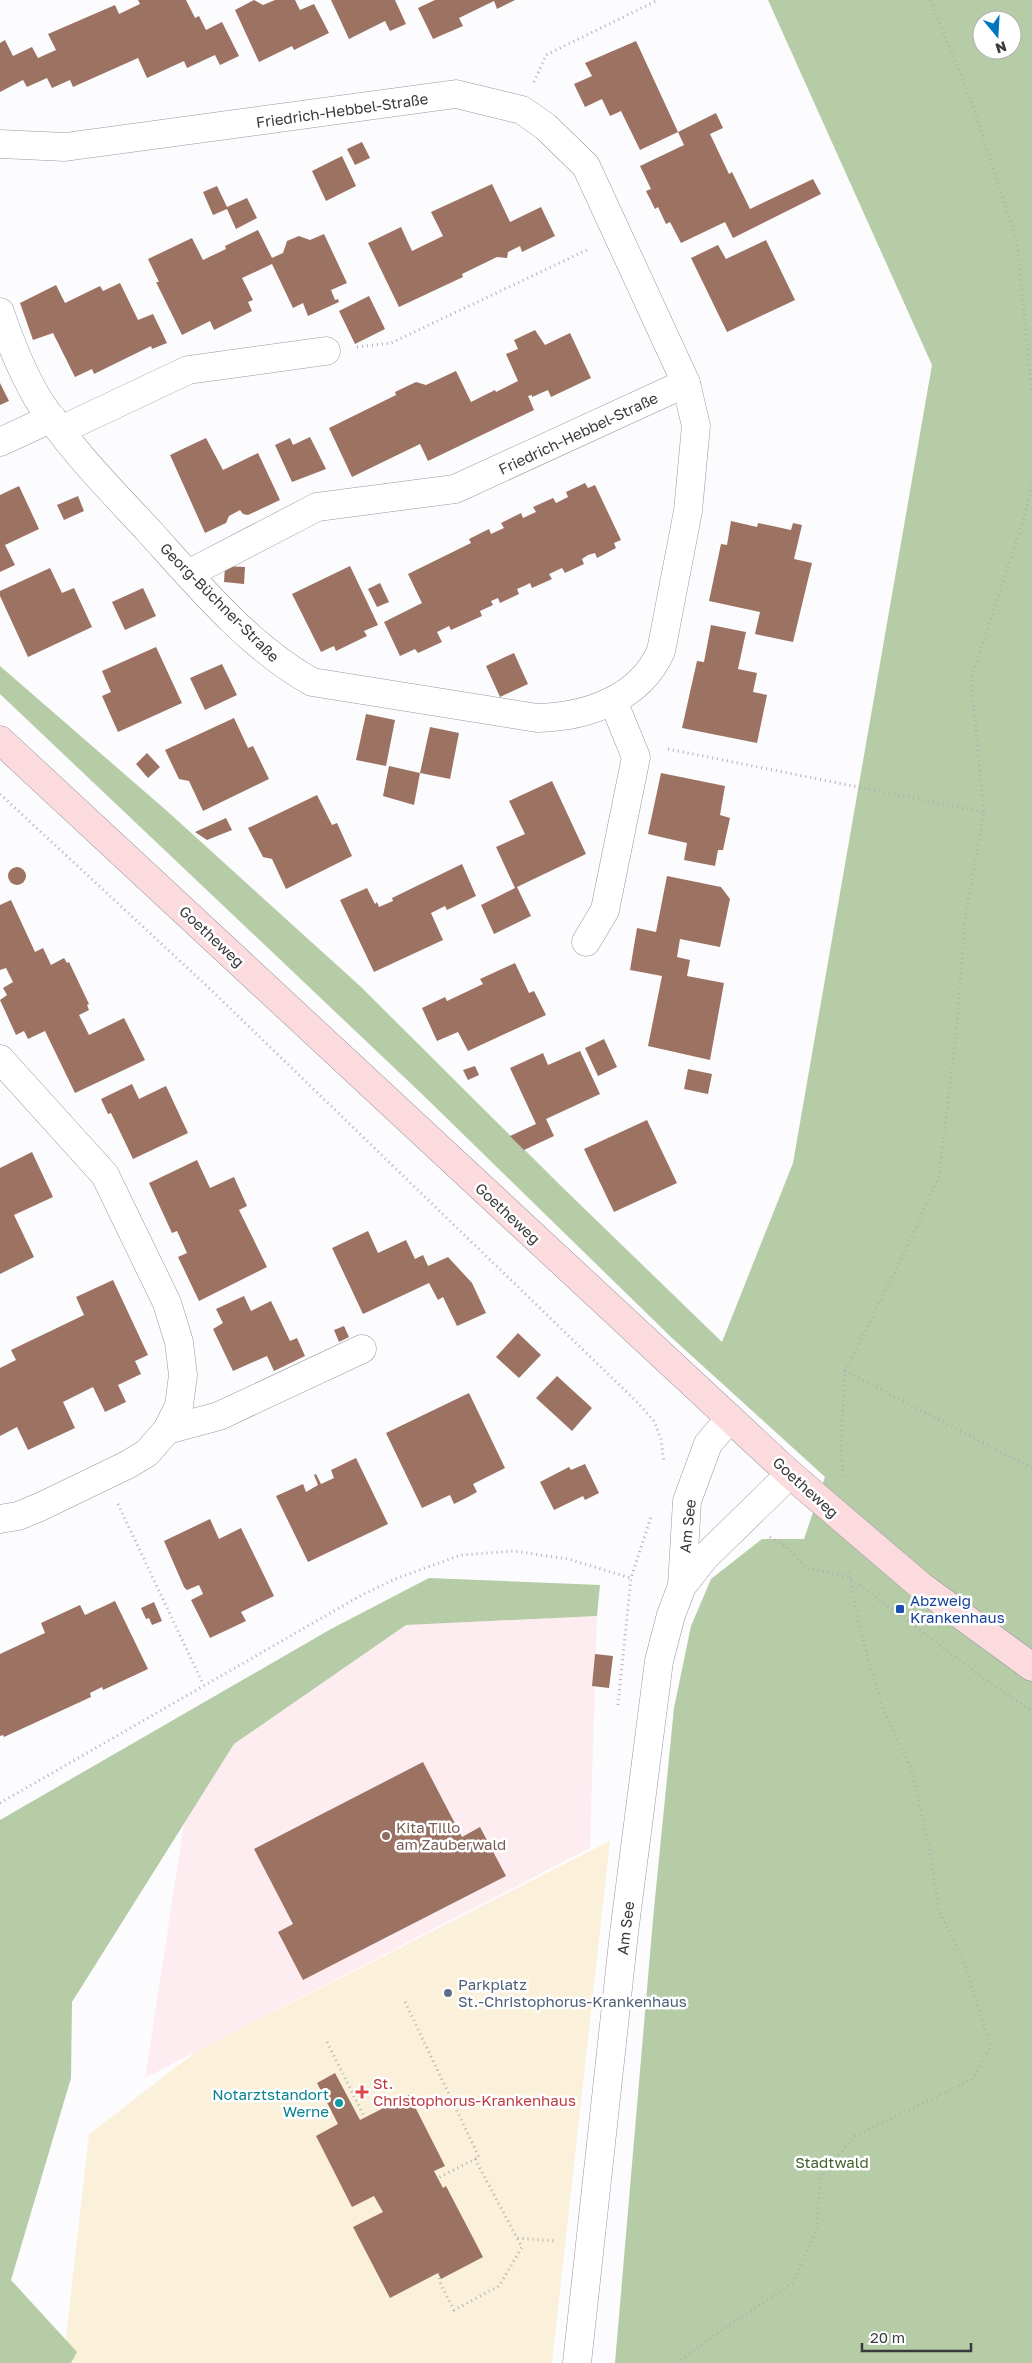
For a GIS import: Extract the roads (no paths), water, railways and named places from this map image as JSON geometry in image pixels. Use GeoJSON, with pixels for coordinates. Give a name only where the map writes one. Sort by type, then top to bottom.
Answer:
{"type":"FeatureCollection","features":[{"type":"Feature","properties":{"kind":"street","name":"Friedrich-Hebbel-Straße"},"geometry":{"type":"LineString","coordinates":[[0,144],[65,147],[456,94],[522,110],[546,127],[586,166],[619,234],[686,383],[696,426],[688,512],[661,651],[654,667],[641,682],[613,701]]}},
{"type":"Feature","properties":{"kind":"street","name":"Georg-Büchner-Straße"},"geometry":{"type":"LineString","coordinates":[[0,312],[12,347],[38,398],[80,456],[188,574],[252,639],[290,670],[312,682],[537,718],[560,718],[613,701]]}},
{"type":"Feature","properties":{"kind":"street"},"geometry":{"type":"LineString","coordinates":[[0,442],[56,424],[188,370],[326,351]]}},
{"type":"Feature","properties":{"kind":"street","name":"Friedrich-Hebbel-Straße"},"geometry":{"type":"LineString","coordinates":[[188,574],[317,507],[455,489],[686,383]]}},
{"type":"Feature","properties":{"kind":"street"},"geometry":{"type":"LineString","coordinates":[[586,942],[605,910],[636,757],[613,701]]}},
{"type":"Feature","properties":{"kind":"street","name":"Goetheweg"},"geometry":{"type":"LineString","coordinates":[[0,740],[790,1474],[921,1586],[1032,1666]]}},
{"type":"Feature","properties":{"kind":"street"},"geometry":{"type":"LineString","coordinates":[[0,1059],[105,1174],[166,1303],[179,1342],[183,1375],[179,1406],[167,1430],[147,1453],[104,1477],[40,1507],[18,1516],[0,1519]]}},
{"type":"Feature","properties":{"kind":"street"},"geometry":{"type":"LineString","coordinates":[[167,1430],[219,1416],[362,1348]]}},
{"type":"Feature","properties":{"kind":"street","name":"Am See"},"geometry":{"type":"LineString","coordinates":[[682,1586],[687,1501],[708,1444],[730,1418]]}},
{"type":"Feature","properties":{"kind":"street","name":"Am See"},"geometry":{"type":"LineString","coordinates":[[577,2363],[624,1933],[658,1661],[671,1615],[682,1586],[704,1558],[790,1474]]}},
{"type":"Feature","properties":{"kind":"place","name":"Abzweig Krankenhaus"},"geometry":{"type":"Point","coordinates":[900,1609]}},
{"type":"Feature","properties":{"kind":"place","name":"Kita Tillo am Zauberwald"},"geometry":{"type":"Point","coordinates":[386,1836]}},
{"type":"Feature","properties":{"kind":"place","name":"Parkplatz St.-Christophorus-Krankenhaus"},"geometry":{"type":"Point","coordinates":[448,1993]}},
{"type":"Feature","properties":{"kind":"place","name":"St. Christophorus-Krankenhaus"},"geometry":{"type":"Point","coordinates":[362,2092]}},
{"type":"Feature","properties":{"kind":"place","name":"Notarztstandort Werne"},"geometry":{"type":"Point","coordinates":[339,2103]}},
{"type":"Feature","properties":{"kind":"park label","name":"Stadtwald"},"geometry":{"type":"Point","coordinates":[832,2162]}}]}
